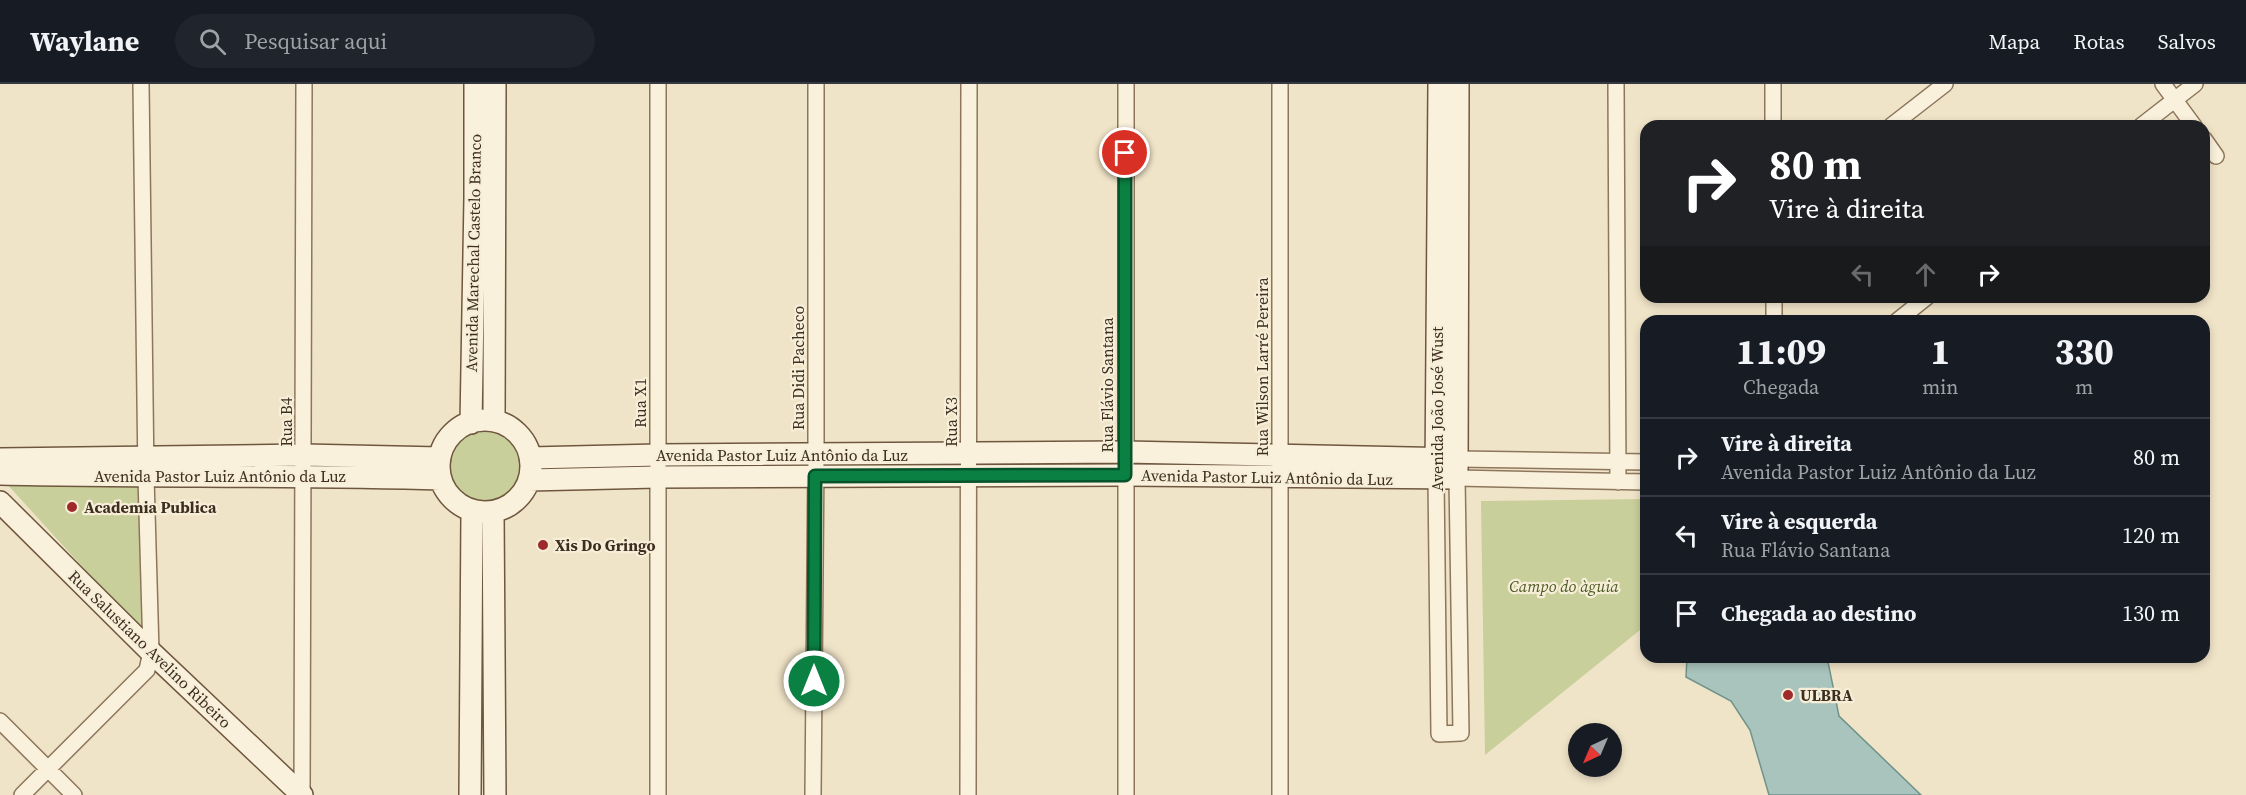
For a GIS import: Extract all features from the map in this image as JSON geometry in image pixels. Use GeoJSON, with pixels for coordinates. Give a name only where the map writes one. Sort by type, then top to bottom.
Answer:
{"type":"FeatureCollection","features":[{"type":"Feature","properties":{"kind":"street"},"geometry":{"type":"LineString","coordinates":[[22,795],[147,670],[151,652],[141,84]]}},
{"type":"Feature","properties":{"kind":"street","name":"Rua B4"},"geometry":{"type":"LineString","coordinates":[[302,795],[304,84]]}},
{"type":"Feature","properties":{"kind":"street","name":"Avenida Marechal Castelo Branco"},"geometry":{"type":"LineString","coordinates":[[471,423],[475,84]]}},
{"type":"Feature","properties":{"kind":"street","name":"Avenida Marechal Castelo Branco"},"geometry":{"type":"LineString","coordinates":[[494,421],[495,84]]}},
{"type":"Feature","properties":{"kind":"street","name":"Rua X1"},"geometry":{"type":"LineString","coordinates":[[658,84],[658,795]]}},
{"type":"Feature","properties":{"kind":"street","name":"Rua Didi Pacheco"},"geometry":{"type":"LineString","coordinates":[[813,795],[816,84]]}},
{"type":"Feature","properties":{"kind":"street","name":"Rua X3"},"geometry":{"type":"LineString","coordinates":[[968,795],[969,84]]}},
{"type":"Feature","properties":{"kind":"street","name":"Rua Flávio Santana"},"geometry":{"type":"LineString","coordinates":[[1126,84],[1126,795]]}},
{"type":"Feature","properties":{"kind":"street","name":"Rua Wilson Larré Pereira"},"geometry":{"type":"LineString","coordinates":[[1280,84],[1280,795]]}},
{"type":"Feature","properties":{"kind":"street","name":"Avenida João José Wust"},"geometry":{"type":"LineString","coordinates":[[1439,84],[1446,469],[1461,733],[1439,734],[1446,469],[1458,84]]}},
{"type":"Feature","properties":{"kind":"street"},"geometry":{"type":"LineString","coordinates":[[1616,84],[1618,482]]}},
{"type":"Feature","properties":{"kind":"street"},"geometry":{"type":"LineString","coordinates":[[1773,84],[1773,120]]}},
{"type":"Feature","properties":{"kind":"street"},"geometry":{"type":"LineString","coordinates":[[1899,120],[1945,84]]}},
{"type":"Feature","properties":{"kind":"street"},"geometry":{"type":"LineString","coordinates":[[2163,84],[2190,120]]}},
{"type":"Feature","properties":{"kind":"street"},"geometry":{"type":"LineString","coordinates":[[2149,120],[2195,84]]}},
{"type":"Feature","properties":{"kind":"street"},"geometry":{"type":"LineString","coordinates":[[2210,148],[2216,156]]}},
{"type":"Feature","properties":{"kind":"street"},"geometry":{"type":"LineString","coordinates":[[1904,315],[1920,303]]}},
{"type":"Feature","properties":{"kind":"street"},"geometry":{"type":"LineString","coordinates":[[482,420],[494,421],[518,434],[526,445],[530,458],[530,480],[516,501],[505,508],[493,512],[472,511],[458,504],[447,493],[440,469],[443,447],[459,428],[482,420]]}},
{"type":"Feature","properties":{"kind":"street","name":"Avenida Pastor Luiz Antônio da Luz"},"geometry":{"type":"LineString","coordinates":[[530,480],[657,477],[969,455],[1125,452],[1280,467]]}},
{"type":"Feature","properties":{"kind":"street","name":"Avenida Pastor Luiz Antônio da Luz"},"geometry":{"type":"LineString","coordinates":[[530,458],[658,455],[969,476],[1125,475],[1280,467],[1446,469],[1640,462]]}},
{"type":"Feature","properties":{"kind":"street","name":"Avenida Pastor Luiz Antônio da Luz"},"geometry":{"type":"LineString","coordinates":[[0,459],[146,467]]}},
{"type":"Feature","properties":{"kind":"street","name":"Avenida Pastor Luiz Antônio da Luz"},"geometry":{"type":"LineString","coordinates":[[0,474],[146,467],[304,465],[440,469]]}},
{"type":"Feature","properties":{"kind":"street","name":"Avenida Pastor Luiz Antônio da Luz"},"geometry":{"type":"LineString","coordinates":[[1446,469],[1640,482]]}},
{"type":"Feature","properties":{"kind":"street","name":"Rua Salustiano Avelino Ribeiro"},"geometry":{"type":"LineString","coordinates":[[0,502],[151,652],[302,795]]}},
{"type":"Feature","properties":{"kind":"street"},"geometry":{"type":"LineString","coordinates":[[470,795],[472,511]]}},
{"type":"Feature","properties":{"kind":"street"},"geometry":{"type":"LineString","coordinates":[[493,512],[495,795]]}},
{"type":"Feature","properties":{"kind":"street"},"geometry":{"type":"LineString","coordinates":[[0,721],[74,795]]}},
{"type":"Feature","properties":{"kind":"green space"},"geometry":{"type":"Polygon","coordinates":[[[482,430],[496,433],[508,441],[516,453],[519,467],[516,481],[508,493],[496,501],[482,504],[468,501],[456,493],[448,481],[445,467],[448,453],[456,441],[468,433],[482,430]]]}},
{"type":"Feature","properties":{"kind":"green space"},"geometry":{"type":"Polygon","coordinates":[[[138,481],[146,633],[118,606],[6,483],[138,481]]]}},
{"type":"Feature","properties":{"kind":"green space","name":"Campo do àguia"},"geometry":{"type":"Polygon","coordinates":[[[1640,499],[1640,630],[1485,755],[1481,501],[1640,499]]]}},
{"type":"Feature","properties":{"kind":"water"},"geometry":{"type":"Polygon","coordinates":[[[1687,663],[1828,663],[1839,716],[1921,795],[1769,795],[1750,730],[1731,701],[1686,677],[1687,663]]]}},
{"type":"Feature","properties":{"kind":"place","name":"Academia Publica"},"geometry":{"type":"Point","coordinates":[72,507]}},
{"type":"Feature","properties":{"kind":"place","name":"Xis Do Gringo"},"geometry":{"type":"Point","coordinates":[543,545]}},
{"type":"Feature","properties":{"kind":"place","name":"ULBRA"},"geometry":{"type":"Point","coordinates":[1788,695]}},
{"type":"Feature","properties":{"kind":"route"},"geometry":{"type":"LineString","coordinates":[[814,681],[815,476],[1125,475],[1125,153]]}}]}
